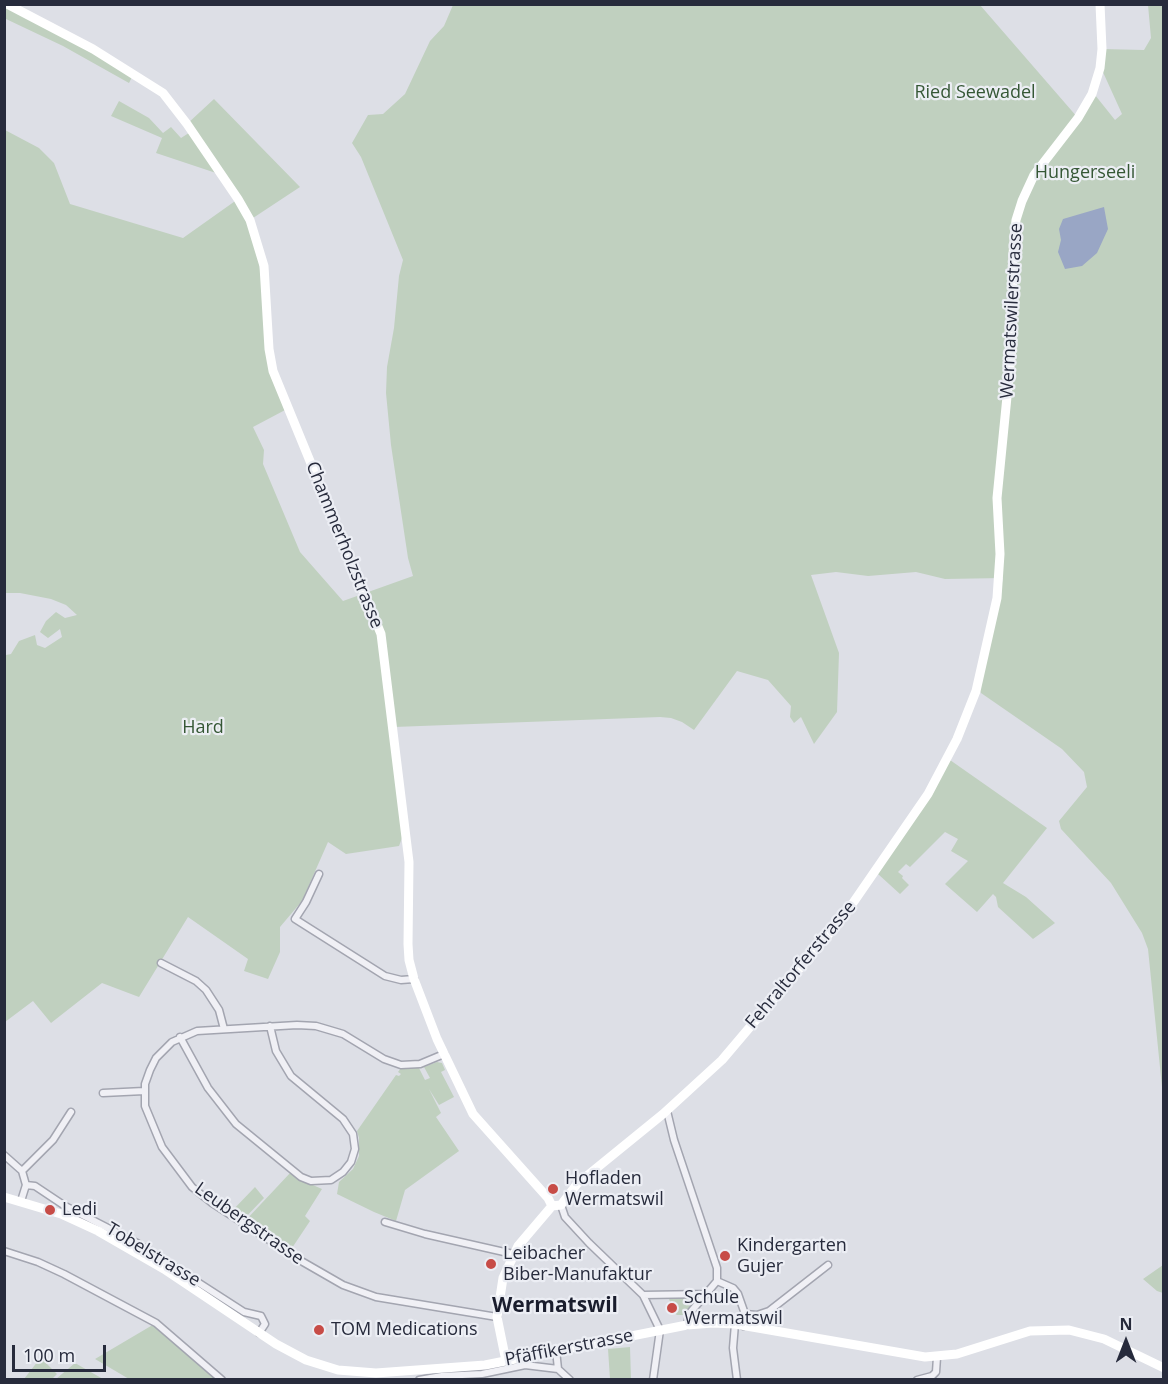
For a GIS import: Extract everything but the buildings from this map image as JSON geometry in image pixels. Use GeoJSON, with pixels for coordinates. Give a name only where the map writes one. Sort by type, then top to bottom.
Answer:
{"type":"FeatureCollection","features":[{"type":"Feature","properties":{"kind":"street","name":"Chammerholzstrasse"},"geometry":{"type":"LineString","coordinates":[[7,4],[93,49],[163,93],[192,130],[250,220],[264,266],[268,349],[273,372],[381,634],[409,855],[408,944],[414,979],[444,1054],[473,1114],[565,1217],[643,1295],[660,1330]]}},
{"type":"Feature","properties":{"kind":"street","name":"Wermatswilerstrasse"},"geometry":{"type":"LineString","coordinates":[[998,498],[1012,346],[1013,254],[1016,220],[1034,175],[1069,131],[1092,94],[1100,68],[1102,49],[1100,4]]}},
{"type":"Feature","properties":{"kind":"street","name":"Fehraltorferstrasse"},"geometry":{"type":"LineString","coordinates":[[506,1361],[497,1317],[503,1278],[513,1254],[526,1235],[578,1184],[667,1111],[722,1060],[836,927],[939,776],[976,691],[995,611],[1000,554],[998,498]]}},
{"type":"Feature","properties":{"kind":"street"},"geometry":{"type":"LineString","coordinates":[[319,874],[295,919],[385,976],[399,980],[414,979]]}},
{"type":"Feature","properties":{"kind":"street"},"geometry":{"type":"LineString","coordinates":[[161,963],[193,979],[206,990],[217,1005],[224,1029]]}},
{"type":"Feature","properties":{"kind":"street"},"geometry":{"type":"LineString","coordinates":[[270,1026],[276,1051],[291,1076],[343,1119],[353,1134],[355,1149],[351,1162],[343,1172],[330,1180],[311,1181],[301,1177],[236,1124],[208,1088],[180,1036],[197,1031],[270,1026],[305,1025],[330,1029],[349,1037],[389,1062],[401,1065],[420,1064],[444,1054]]}},
{"type":"Feature","properties":{"kind":"street","name":"Leubergstrasse"},"geometry":{"type":"LineString","coordinates":[[180,1036],[166,1046],[156,1058],[144,1091],[145,1106],[153,1130],[162,1147],[184,1178],[210,1202],[326,1276],[359,1292],[376,1297],[497,1317]]}},
{"type":"Feature","properties":{"kind":"street"},"geometry":{"type":"LineString","coordinates":[[104,1093],[144,1091]]}},
{"type":"Feature","properties":{"kind":"street"},"geometry":{"type":"LineString","coordinates":[[667,1111],[674,1140],[717,1268],[717,1281],[687,1318],[687,1324]]}},
{"type":"Feature","properties":{"kind":"street"},"geometry":{"type":"LineString","coordinates":[[22,1171],[53,1140],[71,1112]]}},
{"type":"Feature","properties":{"kind":"street"},"geometry":{"type":"LineString","coordinates":[[4,1155],[22,1171],[26,1185],[21,1201]]}},
{"type":"Feature","properties":{"kind":"street","name":"Tobelstrasse"},"geometry":{"type":"LineString","coordinates":[[26,1185],[35,1186],[65,1206],[137,1243],[244,1312],[261,1316],[265,1324],[259,1333]]}},
{"type":"Feature","properties":{"kind":"street","name":"Pfäffikerstrasse"},"geometry":{"type":"LineString","coordinates":[[4,1197],[61,1214],[98,1231],[164,1269],[259,1333],[306,1360],[339,1370],[376,1373],[485,1365],[687,1324],[739,1325],[907,1355],[937,1357],[957,1354],[1020,1333],[1053,1329],[1069,1330],[1104,1339],[1163,1368]]}},
{"type":"Feature","properties":{"kind":"street"},"geometry":{"type":"LineString","coordinates":[[385,1222],[425,1234],[513,1254]]}},
{"type":"Feature","properties":{"kind":"street"},"geometry":{"type":"LineString","coordinates":[[4,1251],[38,1262],[64,1274],[156,1323],[222,1380]]}},
{"type":"Feature","properties":{"kind":"street"},"geometry":{"type":"LineString","coordinates":[[745,1314],[757,1315],[769,1311],[828,1265]]}},
{"type":"Feature","properties":{"kind":"street"},"geometry":{"type":"LineString","coordinates":[[717,1281],[735,1291],[745,1314]]}},
{"type":"Feature","properties":{"kind":"street"},"geometry":{"type":"LineString","coordinates":[[697,1293],[698,1304]]}},
{"type":"Feature","properties":{"kind":"street"},"geometry":{"type":"LineString","coordinates":[[643,1295],[707,1294]]}},
{"type":"Feature","properties":{"kind":"street"},"geometry":{"type":"LineString","coordinates":[[737,1380],[733,1348],[739,1325],[745,1314]]}},
{"type":"Feature","properties":{"kind":"street"},"geometry":{"type":"LineString","coordinates":[[654,1379],[660,1330]]}},
{"type":"Feature","properties":{"kind":"street"},"geometry":{"type":"LineString","coordinates":[[556,1350],[558,1369]]}},
{"type":"Feature","properties":{"kind":"street"},"geometry":{"type":"LineString","coordinates":[[917,1380],[932,1376],[936,1372],[937,1357]]}},
{"type":"Feature","properties":{"kind":"street"},"geometry":{"type":"LineString","coordinates":[[419,1380],[442,1376],[486,1374],[525,1365],[558,1369],[570,1380]]}},
{"type":"Feature","properties":{"kind":"green space"},"geometry":{"type":"Polygon","coordinates":[[[5,5],[134,73],[129,83],[63,46],[6,19],[5,23],[5,5]]]}},
{"type":"Feature","properties":{"kind":"green space"},"geometry":{"type":"Polygon","coordinates":[[[453,5],[980,5],[1078,118],[1086,105],[1102,49],[1144,50],[1151,38],[1148,5],[1163,5],[1163,1097],[1148,949],[1142,933],[1111,883],[1061,829],[1059,821],[1087,787],[1084,772],[1062,749],[981,693],[979,689],[1003,578],[945,579],[916,572],[868,576],[836,572],[811,575],[839,653],[837,712],[814,744],[801,717],[794,723],[790,717],[791,706],[768,680],[737,671],[694,730],[682,722],[660,717],[394,727],[405,830],[399,846],[346,854],[328,842],[302,901],[280,927],[280,952],[268,979],[244,971],[248,959],[188,917],[139,997],[102,983],[51,1023],[33,1001],[5,1022],[5,653],[6,655],[11,654],[19,641],[35,635],[37,645],[45,648],[62,637],[60,629],[48,638],[40,632],[46,621],[56,612],[65,618],[77,615],[66,605],[51,599],[20,593],[5,593],[5,130],[39,148],[54,163],[70,204],[183,238],[238,199],[222,175],[156,153],[162,138],[111,116],[119,101],[149,118],[163,133],[171,127],[181,138],[192,131],[187,124],[214,99],[300,187],[250,220],[256,236],[268,338],[287,409],[253,427],[264,450],[263,464],[300,552],[343,601],[413,576],[408,558],[391,445],[386,393],[387,367],[403,260],[361,157],[352,143],[368,115],[383,114],[405,94],[430,41],[444,26],[453,5]],[[1102,70],[1095,95],[1115,120],[1122,114],[1102,70]]]}},
{"type":"Feature","properties":{"kind":"green space"},"geometry":{"type":"Polygon","coordinates":[[[950,760],[1047,828],[1003,883],[1026,897],[1055,923],[1033,939],[998,907],[993,894],[977,912],[945,884],[968,861],[951,851],[958,839],[945,832],[910,867],[906,864],[898,872],[909,885],[900,894],[878,874],[950,760]]]}},
{"type":"Feature","properties":{"kind":"green space"},"geometry":{"type":"Polygon","coordinates":[[[437,1062],[442,1063],[445,1070],[441,1072],[454,1097],[439,1105],[429,1089],[441,1113],[436,1117],[459,1151],[405,1190],[396,1221],[337,1194],[339,1182],[353,1169],[359,1156],[357,1131],[396,1075],[401,1074],[398,1072],[401,1068],[419,1068],[425,1080],[430,1078],[424,1067],[437,1062]]]}},
{"type":"Feature","properties":{"kind":"green space"},"geometry":{"type":"Polygon","coordinates":[[[291,1172],[322,1189],[305,1216],[310,1221],[290,1251],[245,1221],[291,1172]]]}},
{"type":"Feature","properties":{"kind":"green space"},"geometry":{"type":"Polygon","coordinates":[[[255,1187],[264,1198],[243,1220],[231,1212],[255,1187]]]}},
{"type":"Feature","properties":{"kind":"green space"},"geometry":{"type":"Polygon","coordinates":[[[1163,1265],[1163,1293],[1157,1291],[1143,1279],[1163,1265]]]}},
{"type":"Feature","properties":{"kind":"green space"},"geometry":{"type":"Polygon","coordinates":[[[668,1296],[695,1297],[692,1305],[683,1315],[677,1315],[674,1313],[668,1296]]]}},
{"type":"Feature","properties":{"kind":"green space"},"geometry":{"type":"Polygon","coordinates":[[[156,1323],[222,1379],[129,1379],[95,1359],[156,1323]]]}},
{"type":"Feature","properties":{"kind":"green space"},"geometry":{"type":"Polygon","coordinates":[[[630,1347],[631,1379],[610,1379],[608,1349],[630,1347]]]}},
{"type":"Feature","properties":{"kind":"green space"},"geometry":{"type":"Polygon","coordinates":[[[42,1359],[57,1374],[52,1379],[24,1379],[38,1361],[42,1359]]]}},
{"type":"Feature","properties":{"kind":"green space"},"geometry":{"type":"Polygon","coordinates":[[[75,1363],[103,1379],[56,1379],[75,1363]]]}},
{"type":"Feature","properties":{"kind":"water","name":"Hungerseeli"},"geometry":{"type":"Polygon","coordinates":[[[1104,207],[1108,229],[1097,253],[1082,266],[1065,269],[1058,252],[1061,240],[1059,229],[1063,219],[1104,207]]]}},
{"type":"Feature","properties":{"kind":"place","name":"Hofladen Wermatswil"},"geometry":{"type":"Point","coordinates":[553,1189]}},
{"type":"Feature","properties":{"kind":"place","name":"Ledi"},"geometry":{"type":"Point","coordinates":[50,1210]}},
{"type":"Feature","properties":{"kind":"place","name":"Kindergarten Gujer"},"geometry":{"type":"Point","coordinates":[725,1256]}},
{"type":"Feature","properties":{"kind":"place","name":"Leibacher Biber-Manufaktur"},"geometry":{"type":"Point","coordinates":[491,1264]}},
{"type":"Feature","properties":{"kind":"place","name":"Schule Wermatswil"},"geometry":{"type":"Point","coordinates":[672,1308]}},
{"type":"Feature","properties":{"kind":"place","name":"TOM Medications"},"geometry":{"type":"Point","coordinates":[319,1330]}},
{"type":"Feature","properties":{"kind":"district","name":"Wermatswil"},"geometry":{"type":"Point","coordinates":[555,1306]}},
{"type":"Feature","properties":{"kind":"park label","name":"Ried Seewadel"},"geometry":{"type":"Point","coordinates":[975,93]}},
{"type":"Feature","properties":{"kind":"park label","name":"Hard"},"geometry":{"type":"Point","coordinates":[203,728]}}]}
